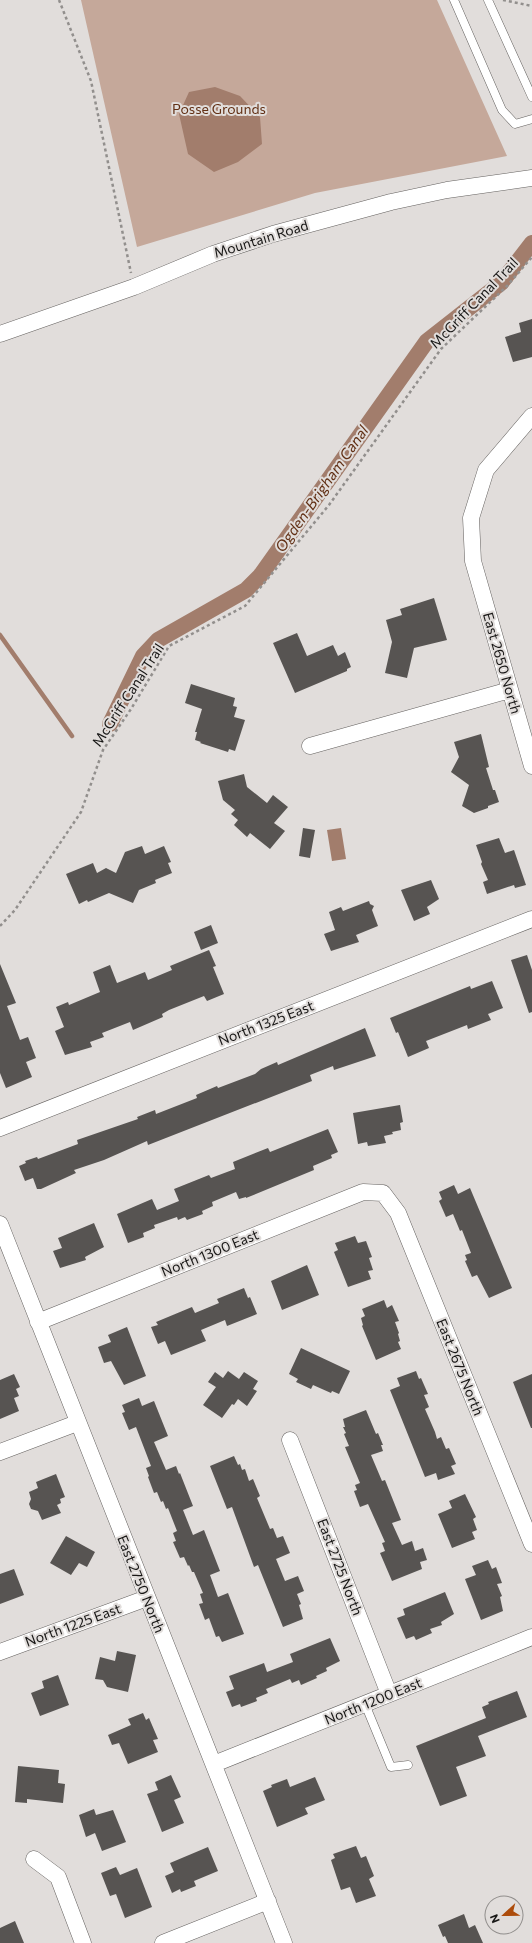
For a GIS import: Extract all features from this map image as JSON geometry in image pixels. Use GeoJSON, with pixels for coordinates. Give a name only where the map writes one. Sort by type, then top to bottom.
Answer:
{"type":"FeatureCollection","features":[{"type":"Feature","properties":{"kind":"street","name":"Mountain Road"},"geometry":{"type":"LineString","coordinates":[[0,334],[134,287],[212,254],[352,212],[447,190],[532,178]]}},
{"type":"Feature","properties":{"kind":"street","name":"East 2650 North"},"geometry":{"type":"LineString","coordinates":[[532,416],[486,470],[471,518],[473,561],[532,766]]}},
{"type":"Feature","properties":{"kind":"street"},"geometry":{"type":"LineString","coordinates":[[310,746],[510,690]]}},
{"type":"Feature","properties":{"kind":"street","name":"North 1325 East"},"geometry":{"type":"LineString","coordinates":[[0,1128],[532,919]]}},
{"type":"Feature","properties":{"kind":"street","name":"North 1300 East"},"geometry":{"type":"LineString","coordinates":[[38,1322],[363,1192],[383,1193]]}},
{"type":"Feature","properties":{"kind":"street","name":"East 2675 North"},"geometry":{"type":"LineString","coordinates":[[383,1193],[398,1213],[532,1544]]}},
{"type":"Feature","properties":{"kind":"street","name":"East 2750 North"},"geometry":{"type":"LineString","coordinates":[[0,1224],[77,1423],[284,1943]]}},
{"type":"Feature","properties":{"kind":"street"},"geometry":{"type":"LineString","coordinates":[[0,1452],[77,1423]]}},
{"type":"Feature","properties":{"kind":"street","name":"East 2725 North"},"geometry":{"type":"LineString","coordinates":[[290,1440],[390,1694]]}},
{"type":"Feature","properties":{"kind":"street","name":"North 1225 East"},"geometry":{"type":"LineString","coordinates":[[0,1652],[147,1598]]}},
{"type":"Feature","properties":{"kind":"street","name":"North 1200 East"},"geometry":{"type":"LineString","coordinates":[[214,1764],[532,1637]]}},
{"type":"Feature","properties":{"kind":"street"},"geometry":{"type":"LineString","coordinates":[[34,1859],[58,1877],[83,1943]]}},
{"type":"Feature","properties":{"kind":"street"},"geometry":{"type":"LineString","coordinates":[[163,1943],[268,1901]]}},
{"type":"Feature","properties":{"kind":"lane"},"geometry":{"type":"LineString","coordinates":[[454,0],[502,110],[515,124],[532,119]]}},
{"type":"Feature","properties":{"kind":"lane"},"geometry":{"type":"LineString","coordinates":[[488,0],[532,97]]}},
{"type":"Feature","properties":{"kind":"lane"},"geometry":{"type":"LineString","coordinates":[[365,1704],[391,1767],[408,1765]]}},
{"type":"Feature","properties":{"kind":"path"},"geometry":{"type":"LineString","coordinates":[[59,0],[91,81],[134,287]]}},
{"type":"Feature","properties":{"kind":"path"},"geometry":{"type":"LineString","coordinates":[[503,0],[532,6]]}},
{"type":"Feature","properties":{"kind":"path","name":"McGriff Canal Trail"},"geometry":{"type":"LineString","coordinates":[[0,926],[15,910],[81,812],[103,750],[131,709],[169,646],[245,606],[330,505],[441,349],[507,286],[532,257]]}},
{"type":"Feature","properties":{"kind":"green space","name":"Posse Grounds"},"geometry":{"type":"Polygon","coordinates":[[[81,0],[437,0],[507,156],[315,193],[137,247],[81,0]]]}},
{"type":"Feature","properties":{"kind":"shaded area"},"geometry":{"type":"Polygon","coordinates":[[[215,87],[240,96],[260,117],[262,144],[238,162],[214,172],[188,154],[179,114],[189,92],[215,87]]]}},
{"type":"Feature","properties":{"kind":"shaded area"},"geometry":{"type":"Polygon","coordinates":[[[341,828],[346,859],[332,861],[327,830],[341,828]]]}},
{"type":"Feature","properties":{"kind":"building"},"geometry":{"type":"Polygon","coordinates":[[[532,319],[532,357],[513,362],[505,337],[521,332],[519,323],[532,319]]]}},
{"type":"Feature","properties":{"kind":"building"},"geometry":{"type":"Polygon","coordinates":[[[434,598],[447,640],[414,648],[407,678],[385,673],[392,642],[386,620],[402,615],[400,609],[434,598]]]}},
{"type":"Feature","properties":{"kind":"building"},"geometry":{"type":"Polygon","coordinates":[[[297,633],[307,656],[333,645],[338,656],[345,652],[351,667],[347,669],[347,671],[295,693],[273,643],[297,633]]]}},
{"type":"Feature","properties":{"kind":"building"},"geometry":{"type":"Polygon","coordinates":[[[191,684],[235,698],[233,706],[237,707],[234,717],[245,720],[235,751],[229,749],[228,752],[195,740],[197,732],[195,732],[202,709],[185,703],[191,684]]]}},
{"type":"Feature","properties":{"kind":"building"},"geometry":{"type":"Polygon","coordinates":[[[481,734],[489,767],[486,768],[493,790],[495,790],[499,802],[474,813],[462,806],[469,785],[451,772],[459,757],[454,742],[481,734]]]}},
{"type":"Feature","properties":{"kind":"building"},"geometry":{"type":"Polygon","coordinates":[[[244,774],[247,787],[267,803],[273,795],[288,807],[274,823],[285,831],[270,849],[250,833],[247,837],[234,825],[238,820],[231,814],[235,810],[223,800],[218,781],[244,774]]]}},
{"type":"Feature","properties":{"kind":"building"},"geometry":{"type":"Polygon","coordinates":[[[303,828],[315,830],[310,858],[299,856],[303,828]]]}},
{"type":"Feature","properties":{"kind":"building"},"geometry":{"type":"Polygon","coordinates":[[[499,838],[505,853],[514,850],[526,885],[515,888],[514,885],[487,894],[483,882],[488,880],[481,864],[482,862],[476,845],[499,838]]]}},
{"type":"Feature","properties":{"kind":"building"},"geometry":{"type":"Polygon","coordinates":[[[142,846],[145,854],[164,846],[171,862],[168,863],[172,873],[155,880],[156,883],[139,890],[133,903],[109,893],[88,902],[87,900],[79,904],[66,874],[93,863],[97,873],[106,868],[116,873],[125,852],[142,846]]]}},
{"type":"Feature","properties":{"kind":"building"},"geometry":{"type":"Polygon","coordinates":[[[431,880],[439,899],[427,907],[430,914],[414,921],[401,890],[431,880]]]}},
{"type":"Feature","properties":{"kind":"building"},"geometry":{"type":"Polygon","coordinates":[[[369,901],[370,904],[374,906],[372,910],[378,926],[356,935],[359,942],[331,951],[324,934],[335,930],[329,912],[341,907],[343,911],[369,901]]]}},
{"type":"Feature","properties":{"kind":"building"},"geometry":{"type":"Polygon","coordinates":[[[211,925],[218,943],[201,950],[194,932],[211,925]]]}},
{"type":"Feature","properties":{"kind":"building"},"geometry":{"type":"Polygon","coordinates":[[[209,950],[216,966],[213,967],[224,994],[207,1001],[204,996],[169,1010],[162,1014],[163,1017],[133,1030],[130,1022],[102,1033],[104,1037],[90,1042],[92,1047],[65,1055],[55,1031],[64,1027],[56,1007],[68,1002],[69,1005],[100,992],[93,972],[110,965],[117,983],[145,972],[148,980],[172,970],[170,966],[209,950]]]}},
{"type":"Feature","properties":{"kind":"building"},"geometry":{"type":"Polygon","coordinates":[[[527,955],[532,970],[532,1012],[529,1013],[511,960],[527,955]]]}},
{"type":"Feature","properties":{"kind":"building"},"geometry":{"type":"Polygon","coordinates":[[[0,964],[16,1003],[7,1006],[20,1040],[28,1037],[36,1058],[26,1062],[32,1077],[6,1088],[0,1073],[0,964]]]}},
{"type":"Feature","properties":{"kind":"building"},"geometry":{"type":"Polygon","coordinates":[[[492,981],[503,1008],[488,1014],[491,1020],[468,1029],[467,1025],[426,1041],[429,1048],[408,1057],[398,1032],[396,1033],[390,1018],[470,986],[471,989],[492,981]]]}},
{"type":"Feature","properties":{"kind":"building"},"geometry":{"type":"Polygon","coordinates":[[[365,1028],[376,1056],[334,1070],[333,1066],[310,1075],[312,1081],[148,1145],[147,1141],[104,1160],[74,1170],[76,1173],[41,1189],[37,1189],[33,1178],[25,1181],[19,1166],[26,1163],[25,1161],[37,1157],[38,1159],[78,1144],[77,1140],[138,1119],[137,1117],[155,1110],[156,1114],[197,1098],[196,1095],[217,1086],[218,1088],[255,1074],[261,1069],[277,1062],[278,1065],[365,1028]]]}},
{"type":"Feature","properties":{"kind":"building"},"geometry":{"type":"Polygon","coordinates":[[[400,1105],[403,1122],[400,1123],[401,1130],[384,1136],[386,1143],[368,1146],[367,1142],[358,1144],[353,1113],[400,1105]]]}},
{"type":"Feature","properties":{"kind":"building"},"geometry":{"type":"Polygon","coordinates":[[[328,1129],[338,1152],[331,1155],[332,1158],[313,1166],[314,1170],[246,1198],[239,1199],[236,1192],[212,1202],[213,1206],[202,1211],[203,1214],[187,1220],[185,1217],[178,1220],[177,1217],[154,1225],[155,1228],[143,1233],[144,1237],[128,1243],[117,1214],[152,1199],[157,1210],[179,1201],[174,1189],[209,1175],[211,1178],[235,1169],[233,1162],[268,1148],[270,1152],[328,1129]]]}},
{"type":"Feature","properties":{"kind":"building"},"geometry":{"type":"Polygon","coordinates":[[[454,1185],[458,1194],[470,1188],[512,1288],[489,1298],[477,1275],[472,1277],[465,1261],[467,1260],[465,1255],[471,1253],[462,1230],[460,1231],[453,1214],[446,1217],[439,1201],[442,1199],[439,1192],[454,1185]]]}},
{"type":"Feature","properties":{"kind":"building"},"geometry":{"type":"Polygon","coordinates":[[[94,1223],[104,1247],[85,1257],[86,1260],[60,1268],[53,1251],[62,1248],[58,1238],[94,1223]]]}},
{"type":"Feature","properties":{"kind":"building"},"geometry":{"type":"Polygon","coordinates":[[[355,1236],[358,1243],[366,1241],[372,1257],[369,1258],[373,1270],[368,1271],[371,1279],[348,1287],[334,1252],[338,1250],[335,1243],[355,1236]]]}},
{"type":"Feature","properties":{"kind":"building"},"geometry":{"type":"Polygon","coordinates":[[[307,1265],[319,1295],[282,1310],[271,1281],[307,1265]]]}},
{"type":"Feature","properties":{"kind":"building"},"geometry":{"type":"Polygon","coordinates":[[[244,1288],[248,1298],[250,1297],[257,1314],[227,1326],[225,1320],[201,1330],[206,1341],[171,1355],[165,1341],[158,1344],[151,1327],[158,1325],[156,1322],[192,1307],[195,1313],[219,1303],[217,1299],[244,1288]]]}},
{"type":"Feature","properties":{"kind":"building"},"geometry":{"type":"Polygon","coordinates":[[[384,1300],[387,1308],[392,1305],[399,1321],[395,1322],[399,1333],[400,1341],[398,1342],[401,1349],[376,1360],[362,1326],[361,1318],[365,1316],[362,1309],[384,1300]]]}},
{"type":"Feature","properties":{"kind":"building"},"geometry":{"type":"Polygon","coordinates":[[[127,1327],[146,1376],[124,1385],[111,1361],[104,1363],[98,1347],[111,1342],[108,1335],[127,1327]]]}},
{"type":"Feature","properties":{"kind":"building"},"geometry":{"type":"Polygon","coordinates":[[[301,1348],[350,1371],[339,1394],[332,1391],[331,1393],[313,1385],[311,1389],[296,1382],[298,1379],[289,1374],[301,1348]]]}},
{"type":"Feature","properties":{"kind":"building"},"geometry":{"type":"Polygon","coordinates":[[[228,1371],[239,1379],[244,1372],[258,1381],[253,1389],[257,1391],[247,1406],[238,1399],[234,1405],[232,1404],[222,1418],[203,1405],[216,1387],[208,1382],[215,1372],[223,1378],[228,1371]]]}},
{"type":"Feature","properties":{"kind":"building"},"geometry":{"type":"Polygon","coordinates":[[[416,1371],[428,1394],[424,1395],[429,1407],[425,1409],[437,1439],[441,1437],[446,1449],[449,1448],[456,1464],[451,1466],[455,1474],[438,1480],[436,1473],[425,1477],[390,1390],[400,1386],[397,1378],[416,1371]]]}},
{"type":"Feature","properties":{"kind":"building"},"geometry":{"type":"Polygon","coordinates":[[[14,1374],[20,1387],[16,1389],[19,1396],[14,1398],[19,1411],[0,1419],[0,1380],[14,1374]]]}},
{"type":"Feature","properties":{"kind":"building"},"geometry":{"type":"Polygon","coordinates":[[[532,1374],[532,1428],[531,1428],[513,1382],[532,1374]]]}},
{"type":"Feature","properties":{"kind":"building"},"geometry":{"type":"Polygon","coordinates":[[[139,1398],[142,1406],[154,1401],[168,1436],[154,1442],[166,1470],[176,1466],[179,1474],[180,1473],[193,1506],[183,1510],[193,1535],[204,1530],[220,1571],[210,1575],[218,1597],[228,1593],[244,1634],[222,1642],[219,1636],[216,1637],[209,1618],[205,1620],[199,1604],[203,1603],[200,1594],[203,1593],[194,1572],[192,1572],[189,1565],[188,1566],[184,1557],[180,1558],[173,1542],[176,1541],[173,1533],[177,1531],[168,1508],[166,1509],[163,1501],[161,1502],[157,1492],[154,1493],[146,1468],[151,1466],[136,1427],[129,1430],[122,1413],[125,1412],[122,1405],[139,1398]]]}},
{"type":"Feature","properties":{"kind":"building"},"geometry":{"type":"Polygon","coordinates":[[[366,1410],[376,1434],[378,1433],[383,1445],[381,1445],[383,1451],[371,1455],[382,1481],[385,1480],[401,1520],[392,1523],[402,1545],[412,1541],[415,1551],[423,1548],[427,1560],[420,1562],[422,1569],[392,1581],[380,1553],[385,1551],[382,1543],[385,1542],[368,1504],[360,1507],[354,1491],[357,1490],[355,1485],[360,1483],[345,1447],[349,1446],[344,1434],[346,1433],[343,1427],[345,1427],[343,1419],[366,1410]]]}},
{"type":"Feature","properties":{"kind":"building"},"geometry":{"type":"Polygon","coordinates":[[[234,1456],[238,1465],[240,1464],[242,1470],[245,1469],[249,1481],[253,1479],[260,1496],[257,1498],[270,1529],[273,1528],[277,1538],[283,1536],[290,1553],[276,1559],[285,1581],[298,1576],[304,1591],[297,1594],[301,1604],[299,1605],[303,1619],[283,1627],[258,1565],[254,1567],[232,1507],[227,1509],[210,1466],[234,1456]]]}},
{"type":"Feature","properties":{"kind":"building"},"geometry":{"type":"Polygon","coordinates":[[[56,1474],[65,1497],[60,1499],[61,1503],[57,1505],[61,1513],[42,1520],[38,1511],[31,1509],[29,1504],[31,1499],[29,1492],[38,1488],[36,1482],[56,1474]]]}},
{"type":"Feature","properties":{"kind":"building"},"geometry":{"type":"Polygon","coordinates":[[[465,1494],[476,1517],[473,1519],[477,1530],[472,1532],[475,1539],[452,1548],[438,1514],[452,1508],[449,1501],[465,1494]]]}},
{"type":"Feature","properties":{"kind":"building"},"geometry":{"type":"Polygon","coordinates":[[[66,1536],[95,1552],[87,1567],[79,1563],[71,1575],[50,1563],[66,1536]]]}},
{"type":"Feature","properties":{"kind":"building"},"geometry":{"type":"Polygon","coordinates":[[[488,1560],[492,1569],[496,1567],[502,1583],[497,1584],[502,1596],[500,1597],[503,1611],[481,1620],[465,1579],[476,1575],[472,1566],[488,1560]]]}},
{"type":"Feature","properties":{"kind":"building"},"geometry":{"type":"Polygon","coordinates":[[[14,1569],[24,1595],[0,1604],[0,1574],[14,1569]]]}},
{"type":"Feature","properties":{"kind":"building"},"geometry":{"type":"Polygon","coordinates":[[[445,1592],[454,1614],[441,1622],[442,1625],[430,1629],[432,1633],[416,1640],[414,1636],[406,1639],[397,1618],[405,1615],[403,1609],[445,1592]]]}},
{"type":"Feature","properties":{"kind":"building"},"geometry":{"type":"Polygon","coordinates":[[[330,1638],[340,1661],[326,1668],[327,1671],[316,1676],[317,1678],[301,1685],[299,1680],[292,1683],[290,1679],[266,1689],[268,1693],[256,1698],[257,1701],[241,1707],[240,1704],[232,1707],[226,1692],[234,1689],[229,1676],[264,1663],[267,1672],[293,1662],[290,1654],[330,1638]]]}},
{"type":"Feature","properties":{"kind":"building"},"geometry":{"type":"Polygon","coordinates":[[[117,1651],[136,1655],[128,1692],[107,1687],[103,1680],[95,1679],[100,1657],[115,1661],[117,1651]]]}},
{"type":"Feature","properties":{"kind":"building"},"geometry":{"type":"Polygon","coordinates":[[[58,1675],[69,1705],[40,1716],[31,1693],[44,1688],[42,1681],[58,1675]]]}},
{"type":"Feature","properties":{"kind":"building"},"geometry":{"type":"Polygon","coordinates":[[[517,1691],[527,1717],[478,1736],[486,1756],[456,1767],[467,1796],[440,1806],[416,1746],[486,1718],[482,1707],[489,1704],[488,1702],[517,1691]]]}},
{"type":"Feature","properties":{"kind":"building"},"geometry":{"type":"Polygon","coordinates":[[[143,1713],[146,1720],[149,1718],[158,1739],[153,1740],[158,1752],[128,1764],[119,1743],[112,1745],[108,1735],[131,1725],[128,1719],[143,1713]]]}},
{"type":"Feature","properties":{"kind":"building"},"geometry":{"type":"Polygon","coordinates":[[[18,1766],[59,1770],[58,1783],[65,1784],[63,1803],[27,1799],[27,1803],[15,1802],[18,1766]]]}},
{"type":"Feature","properties":{"kind":"building"},"geometry":{"type":"Polygon","coordinates":[[[171,1775],[181,1797],[174,1800],[184,1823],[162,1832],[147,1794],[158,1790],[155,1782],[171,1775]]]}},
{"type":"Feature","properties":{"kind":"building"},"geometry":{"type":"Polygon","coordinates":[[[315,1777],[325,1800],[305,1808],[308,1814],[277,1827],[263,1791],[272,1787],[271,1785],[287,1779],[290,1787],[315,1777]]]}},
{"type":"Feature","properties":{"kind":"building"},"geometry":{"type":"Polygon","coordinates":[[[94,1809],[96,1815],[113,1810],[126,1842],[102,1851],[95,1833],[86,1837],[79,1815],[94,1809]]]}},
{"type":"Feature","properties":{"kind":"building"},"geometry":{"type":"Polygon","coordinates":[[[356,1846],[361,1858],[366,1856],[374,1876],[369,1879],[376,1896],[356,1903],[350,1887],[341,1890],[331,1860],[335,1858],[333,1854],[356,1846]]]}},
{"type":"Feature","properties":{"kind":"building"},"geometry":{"type":"Polygon","coordinates":[[[208,1847],[218,1871],[194,1881],[196,1886],[181,1892],[180,1889],[172,1893],[165,1876],[174,1872],[170,1863],[208,1847]]]}},
{"type":"Feature","properties":{"kind":"building"},"geometry":{"type":"Polygon","coordinates":[[[116,1867],[120,1875],[137,1868],[152,1907],[125,1918],[116,1894],[110,1896],[101,1873],[116,1867]]]}},
{"type":"Feature","properties":{"kind":"building"},"geometry":{"type":"Polygon","coordinates":[[[464,1914],[469,1928],[475,1925],[483,1943],[448,1943],[445,1936],[443,1937],[438,1925],[464,1914]]]}},
{"type":"Feature","properties":{"kind":"building"},"geometry":{"type":"Polygon","coordinates":[[[15,1921],[24,1943],[0,1943],[0,1928],[15,1921]]]}},
{"type":"Feature","properties":{"kind":"waterway","name":"Ogden-Brigham Canal"},"geometry":{"type":"LineString","coordinates":[[110,724],[143,656],[158,640],[246,590],[260,576],[427,341],[501,283],[532,243]]}},
{"type":"Feature","properties":{"kind":"waterway"},"geometry":{"type":"LineString","coordinates":[[0,635],[72,736]]}}]}
